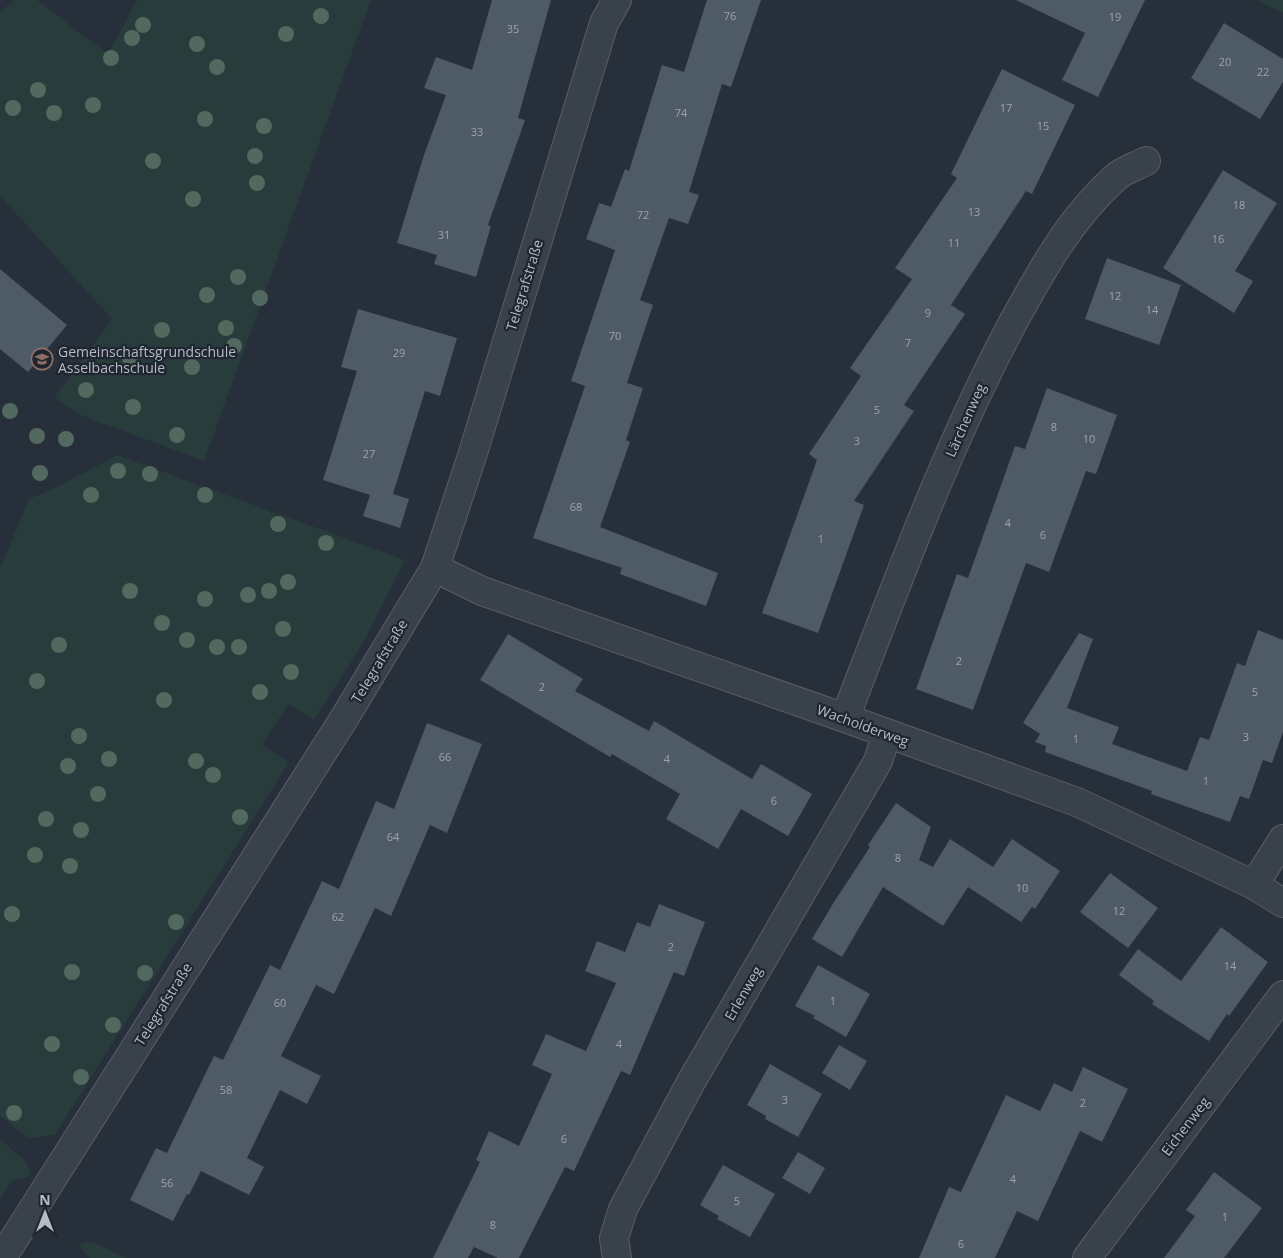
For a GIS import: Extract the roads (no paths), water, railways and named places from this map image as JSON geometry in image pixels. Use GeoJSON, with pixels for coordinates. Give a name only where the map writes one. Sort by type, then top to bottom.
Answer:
{"type":"FeatureCollection","features":[{"type":"Feature","properties":{"kind":"street","name":"Telegrafstraße"},"geometry":{"type":"LineString","coordinates":[[2,1258],[346,717],[435,568],[473,454],[604,23],[617,0]]}},
{"type":"Feature","properties":{"kind":"street","name":"Lärchenweg"},"geometry":{"type":"LineString","coordinates":[[844,718],[934,489],[984,378],[1037,278],[1077,216],[1117,175],[1146,161]]}},
{"type":"Feature","properties":{"kind":"street","name":"Wacholderweg"},"geometry":{"type":"LineString","coordinates":[[435,568],[482,591],[1077,802],[1254,885],[1283,903]]}},
{"type":"Feature","properties":{"kind":"street","name":"Erlenweg"},"geometry":{"type":"LineString","coordinates":[[616,1258],[614,1238],[623,1209],[691,1082],[878,761],[887,734]]}},
{"type":"Feature","properties":{"kind":"street"},"geometry":{"type":"LineString","coordinates":[[1254,885],[1283,839]]}},
{"type":"Feature","properties":{"kind":"street","name":"Eichenweg"},"geometry":{"type":"LineString","coordinates":[[1087,1258],[1283,995]]}},
{"type":"Feature","properties":{"kind":"place","name":"Gemeinschaftsgrundschule Asselbachschule"},"geometry":{"type":"Point","coordinates":[42,359]}}]}
